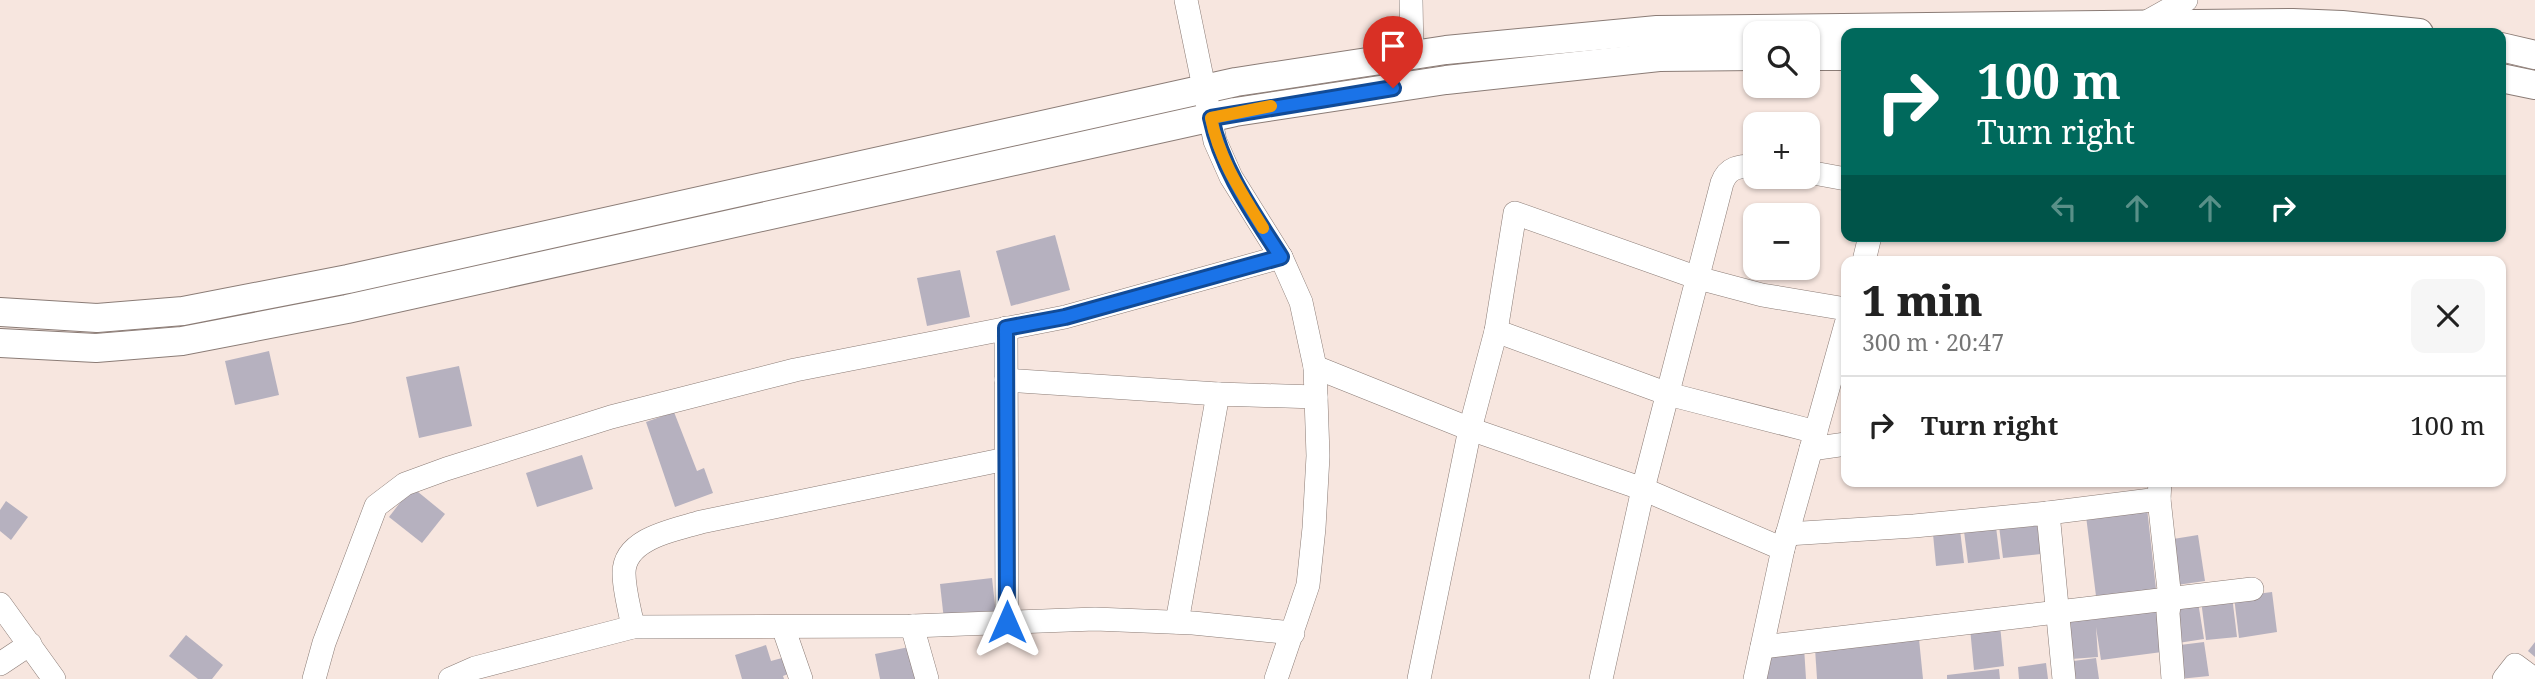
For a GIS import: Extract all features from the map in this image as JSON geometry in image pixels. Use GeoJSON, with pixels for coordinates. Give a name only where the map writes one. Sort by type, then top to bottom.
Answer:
{"type":"FeatureCollection","features":[{"type":"Feature","properties":{"kind":"street"},"geometry":{"type":"LineString","coordinates":[[1186,0],[1216,141],[1231,177],[1281,257],[1301,302],[1315,367],[1318,456],[1308,585],[1276,679]]}},
{"type":"Feature","properties":{"kind":"street"},"geometry":{"type":"LineString","coordinates":[[1411,0],[1412,55]]}},
{"type":"Feature","properties":{"kind":"street"},"geometry":{"type":"LineString","coordinates":[[2143,24],[2186,0]]}},
{"type":"Feature","properties":{"kind":"street"},"geometry":{"type":"LineString","coordinates":[[1973,28],[2293,23],[2356,28]]}},
{"type":"Feature","properties":{"kind":"street"},"geometry":{"type":"LineString","coordinates":[[0,312],[97,318],[183,311],[348,279],[1205,89],[1328,66],[1551,38],[1657,30],[1841,29]]}},
{"type":"Feature","properties":{"kind":"street"},"geometry":{"type":"LineString","coordinates":[[2506,48],[2535,55]]}},
{"type":"Feature","properties":{"kind":"street"},"geometry":{"type":"LineString","coordinates":[[0,343],[96,348],[181,341],[347,309],[1211,118],[1340,95],[1459,79],[1659,57],[1743,56]]}},
{"type":"Feature","properties":{"kind":"street"},"geometry":{"type":"LineString","coordinates":[[1820,56],[1841,56]]}},
{"type":"Feature","properties":{"kind":"street"},"geometry":{"type":"LineString","coordinates":[[2506,79],[2535,85]]}},
{"type":"Feature","properties":{"kind":"street"},"geometry":{"type":"LineString","coordinates":[[1601,679],[1643,489],[1725,175],[1743,166]]}},
{"type":"Feature","properties":{"kind":"street"},"geometry":{"type":"LineString","coordinates":[[1820,174],[1841,178]]}},
{"type":"Feature","properties":{"kind":"street"},"geometry":{"type":"LineString","coordinates":[[1419,679],[1470,429],[1496,331],[1516,213],[1698,278],[1762,295],[1841,308]]}},
{"type":"Feature","properties":{"kind":"street"},"geometry":{"type":"LineString","coordinates":[[314,679],[324,643],[376,506],[405,484],[611,417],[795,370],[1065,317],[1281,257]]}},
{"type":"Feature","properties":{"kind":"street"},"geometry":{"type":"LineString","coordinates":[[1006,328],[1007,622]]}},
{"type":"Feature","properties":{"kind":"street"},"geometry":{"type":"LineString","coordinates":[[1496,331],[1668,394],[1814,441],[1841,444]]}},
{"type":"Feature","properties":{"kind":"street"},"geometry":{"type":"LineString","coordinates":[[1755,679],[1785,542],[1841,342]]}},
{"type":"Feature","properties":{"kind":"street"},"geometry":{"type":"LineString","coordinates":[[1315,367],[1470,429],[1785,542],[2048,513],[2160,490],[2170,599],[2168,613],[2173,679]]}},
{"type":"Feature","properties":{"kind":"street"},"geometry":{"type":"LineString","coordinates":[[1006,380],[1218,394],[1316,397]]}},
{"type":"Feature","properties":{"kind":"street"},"geometry":{"type":"LineString","coordinates":[[1177,622],[1218,394]]}},
{"type":"Feature","properties":{"kind":"street"},"geometry":{"type":"LineString","coordinates":[[633,627],[624,573],[626,561],[633,551],[653,538],[701,522],[1006,458]]}},
{"type":"Feature","properties":{"kind":"street"},"geometry":{"type":"LineString","coordinates":[[2048,513],[2064,679]]}},
{"type":"Feature","properties":{"kind":"street"},"geometry":{"type":"LineString","coordinates":[[1762,647],[2252,589]]}},
{"type":"Feature","properties":{"kind":"street"},"geometry":{"type":"LineString","coordinates":[[0,604],[54,679]]}},
{"type":"Feature","properties":{"kind":"street"},"geometry":{"type":"LineString","coordinates":[[450,679],[475,668],[633,627],[912,626],[1095,619],[1177,622],[1293,633]]}},
{"type":"Feature","properties":{"kind":"street"},"geometry":{"type":"LineString","coordinates":[[912,626],[927,679]]}},
{"type":"Feature","properties":{"kind":"street"},"geometry":{"type":"LineString","coordinates":[[783,627],[800,679]]}},
{"type":"Feature","properties":{"kind":"street"},"geometry":{"type":"LineString","coordinates":[[0,664],[30,644]]}},
{"type":"Feature","properties":{"kind":"street"},"geometry":{"type":"LineString","coordinates":[[2504,679],[2515,665],[2534,679]]}},
{"type":"Feature","properties":{"kind":"building"},"geometry":{"type":"Polygon","coordinates":[[[1055,235],[1070,290],[1011,306],[996,251],[1055,235]]]}},
{"type":"Feature","properties":{"kind":"building"},"geometry":{"type":"Polygon","coordinates":[[[960,270],[970,317],[927,326],[917,278],[960,270]]]}},
{"type":"Feature","properties":{"kind":"building"},"geometry":{"type":"Polygon","coordinates":[[[269,351],[279,395],[235,405],[225,361],[269,351]]]}},
{"type":"Feature","properties":{"kind":"building"},"geometry":{"type":"Polygon","coordinates":[[[459,366],[472,426],[419,438],[406,377],[459,366]]]}},
{"type":"Feature","properties":{"kind":"building"},"geometry":{"type":"Polygon","coordinates":[[[674,412],[697,471],[704,468],[713,493],[675,507],[646,422],[674,412]]]}},
{"type":"Feature","properties":{"kind":"building"},"geometry":{"type":"Polygon","coordinates":[[[582,455],[593,489],[537,507],[526,473],[582,455]]]}},
{"type":"Feature","properties":{"kind":"building"},"geometry":{"type":"Polygon","coordinates":[[[412,487],[445,514],[422,543],[389,517],[412,487]]]}},
{"type":"Feature","properties":{"kind":"building"},"geometry":{"type":"Polygon","coordinates":[[[6,501],[28,517],[11,540],[0,531],[0,510],[6,501]]]}},
{"type":"Feature","properties":{"kind":"building"},"geometry":{"type":"Polygon","coordinates":[[[2147,508],[2156,589],[2096,596],[2086,516],[2147,508]]]}},
{"type":"Feature","properties":{"kind":"building"},"geometry":{"type":"Polygon","coordinates":[[[2037,522],[2041,554],[2003,558],[1999,526],[2037,522]]]}},
{"type":"Feature","properties":{"kind":"building"},"geometry":{"type":"Polygon","coordinates":[[[1996,527],[2000,559],[1968,563],[1964,531],[1996,527]]]}},
{"type":"Feature","properties":{"kind":"building"},"geometry":{"type":"Polygon","coordinates":[[[1960,530],[1964,563],[1936,566],[1933,534],[1960,530]]]}},
{"type":"Feature","properties":{"kind":"building"},"geometry":{"type":"Polygon","coordinates":[[[2198,535],[2205,581],[2177,585],[2167,540],[2198,535]]]}},
{"type":"Feature","properties":{"kind":"building"},"geometry":{"type":"Polygon","coordinates":[[[992,578],[996,614],[944,620],[940,584],[992,578]]]}},
{"type":"Feature","properties":{"kind":"building"},"geometry":{"type":"Polygon","coordinates":[[[2272,592],[2277,632],[2239,638],[2234,597],[2272,592]]]}},
{"type":"Feature","properties":{"kind":"building"},"geometry":{"type":"Polygon","coordinates":[[[2232,596],[2237,637],[2206,640],[2201,600],[2232,596]]]}},
{"type":"Feature","properties":{"kind":"building"},"geometry":{"type":"Polygon","coordinates":[[[2198,602],[2204,639],[2178,643],[2172,606],[2198,602]]]}},
{"type":"Feature","properties":{"kind":"building"},"geometry":{"type":"Polygon","coordinates":[[[2158,610],[2162,652],[2101,660],[2096,627],[2098,657],[2071,659],[2068,620],[2158,610]]]}},
{"type":"Feature","properties":{"kind":"building"},"geometry":{"type":"Polygon","coordinates":[[[2000,625],[2004,666],[1974,670],[1970,628],[2000,625]]]}},
{"type":"Feature","properties":{"kind":"building"},"geometry":{"type":"Polygon","coordinates":[[[186,635],[223,665],[212,679],[198,679],[169,656],[186,635]]]}},
{"type":"Feature","properties":{"kind":"building"},"geometry":{"type":"Polygon","coordinates":[[[1919,639],[1923,679],[1817,679],[1815,648],[1919,639]]]}},
{"type":"Feature","properties":{"kind":"building"},"geometry":{"type":"Polygon","coordinates":[[[2204,642],[2209,676],[2179,679],[2172,646],[2204,642]]]}},
{"type":"Feature","properties":{"kind":"building"},"geometry":{"type":"Polygon","coordinates":[[[2535,642],[2535,657],[2528,651],[2535,642]]]}},
{"type":"Feature","properties":{"kind":"building"},"geometry":{"type":"Polygon","coordinates":[[[766,645],[771,661],[782,658],[788,674],[783,676],[784,679],[742,679],[735,655],[766,645]]]}},
{"type":"Feature","properties":{"kind":"building"},"geometry":{"type":"Polygon","coordinates":[[[914,646],[915,679],[880,679],[875,654],[914,646]]]}},
{"type":"Feature","properties":{"kind":"building"},"geometry":{"type":"Polygon","coordinates":[[[1804,647],[1806,679],[1763,679],[1770,651],[1804,647]]]}},
{"type":"Feature","properties":{"kind":"building"},"geometry":{"type":"Polygon","coordinates":[[[2096,658],[2099,679],[2072,679],[2066,662],[2096,658]]]}},
{"type":"Feature","properties":{"kind":"building"},"geometry":{"type":"Polygon","coordinates":[[[2046,663],[2048,679],[2019,679],[2018,667],[2046,663]]]}},
{"type":"Feature","properties":{"kind":"building"},"geometry":{"type":"Polygon","coordinates":[[[1999,669],[2000,679],[1947,679],[1947,675],[1999,669]]]}},
{"type":"Feature","properties":{"kind":"slow traffic"},"geometry":{"type":"LineString","coordinates":[[1263,228],[1231,177],[1216,141],[1211,118],[1271,106]]}},
{"type":"Feature","properties":{"kind":"route"},"geometry":{"type":"LineString","coordinates":[[1007,622],[1006,328],[1065,317],[1281,257],[1231,177],[1216,141],[1211,118],[1393,88]]}}]}
